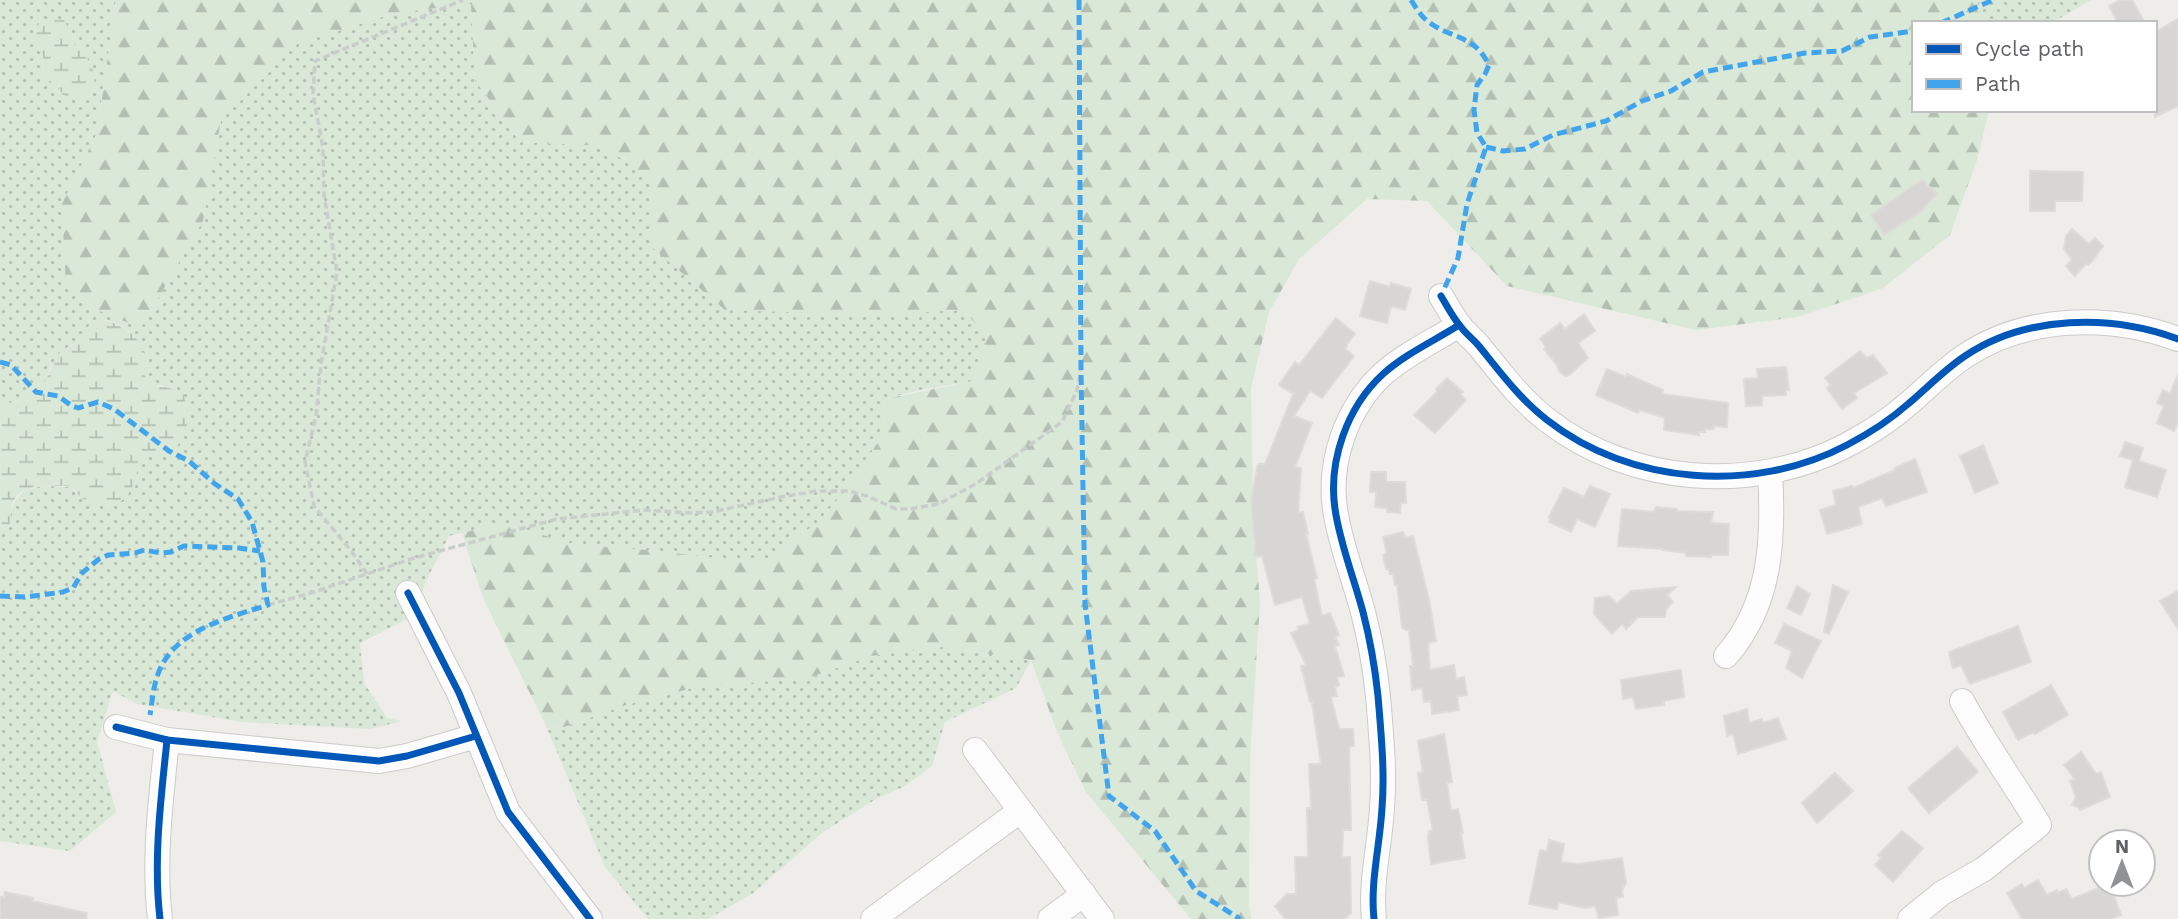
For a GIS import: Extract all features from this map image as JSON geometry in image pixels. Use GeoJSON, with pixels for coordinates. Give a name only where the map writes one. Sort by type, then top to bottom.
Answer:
{"type":"FeatureCollection","features":[{"type":"Feature","properties":{"kind":"street"},"geometry":{"type":"LineString","coordinates":[[1441,296],[1459,325],[1502,377],[1547,420],[1577,440],[1635,465],[1704,476],[1770,472],[1811,461],[1847,445],[1908,405],[1935,378],[1967,355],[2001,337],[2037,327],[2100,322],[2153,330],[2178,340]]}},
{"type":"Feature","properties":{"kind":"street"},"geometry":{"type":"LineString","coordinates":[[1374,919],[1373,890],[1382,807],[1377,692],[1363,612],[1335,509],[1336,460],[1352,414],[1368,389],[1401,360],[1459,325]]}},
{"type":"Feature","properties":{"kind":"street"},"geometry":{"type":"LineString","coordinates":[[1726,656],[1746,629],[1767,573],[1773,519],[1770,472]]}},
{"type":"Feature","properties":{"kind":"street"},"geometry":{"type":"LineString","coordinates":[[408,593],[459,693],[508,812],[590,919]]}},
{"type":"Feature","properties":{"kind":"street"},"geometry":{"type":"LineString","coordinates":[[1910,919],[1942,893],[1984,869],[2039,825],[1987,746],[1962,701]]}},
{"type":"Feature","properties":{"kind":"street"},"geometry":{"type":"LineString","coordinates":[[116,727],[167,740],[379,761],[407,756],[475,736]]}},
{"type":"Feature","properties":{"kind":"street"},"geometry":{"type":"LineString","coordinates":[[160,919],[158,825],[167,740]]}},
{"type":"Feature","properties":{"kind":"street"},"geometry":{"type":"LineString","coordinates":[[975,750],[1102,919]]}},
{"type":"Feature","properties":{"kind":"street"},"geometry":{"type":"LineString","coordinates":[[873,919],[1020,811]]}},
{"type":"Feature","properties":{"kind":"street"},"geometry":{"type":"LineString","coordinates":[[1050,919],[1084,894]]}},
{"type":"Feature","properties":{"kind":"path"},"geometry":{"type":"LineString","coordinates":[[367,574],[314,506],[305,462],[316,416],[321,364],[337,272],[324,195],[323,148],[313,94],[315,61],[463,0]]}},
{"type":"Feature","properties":{"kind":"path"},"geometry":{"type":"LineString","coordinates":[[268,605],[414,558],[557,519],[644,510],[712,512],[817,491],[849,491],[895,509],[939,504],[977,483],[1062,422],[1077,390],[1081,370]]}},
{"type":"Feature","properties":{"kind":"green space"},"geometry":{"type":"Polygon","coordinates":[[[0,0],[116,0],[97,133],[62,204],[203,221],[221,120],[297,44],[395,13],[471,4],[475,80],[520,142],[604,146],[654,181],[653,248],[862,315],[964,310],[986,337],[973,381],[885,399],[880,439],[848,488],[817,523],[769,558],[716,558],[577,545],[502,523],[449,536],[426,581],[413,616],[360,643],[364,683],[387,718],[402,721],[370,729],[242,722],[137,704],[113,691],[97,742],[116,812],[70,851],[0,841],[0,525],[8,526],[15,501],[20,494],[36,487],[70,487],[83,499],[109,506],[117,502],[131,487],[141,459],[171,450],[182,439],[187,417],[186,401],[161,385],[149,383],[143,373],[143,355],[136,339],[124,327],[104,320],[90,323],[81,342],[70,345],[50,367],[47,379],[40,387],[22,399],[0,406],[0,0]],[[35,28],[34,36],[43,56],[44,74],[69,96],[84,98],[94,90],[82,51],[74,45],[71,32],[35,28]]]}},
{"type":"Feature","properties":{"kind":"green space"},"geometry":{"type":"Polygon","coordinates":[[[116,0],[1976,0],[1986,21],[1912,21],[1912,112],[1989,112],[1978,157],[1950,235],[1883,288],[1798,317],[1696,330],[1507,286],[1427,201],[1367,199],[1299,259],[1269,312],[1251,388],[1253,510],[1260,603],[1250,758],[1251,919],[1191,919],[1086,792],[1057,732],[1031,660],[942,647],[871,656],[808,678],[697,687],[626,705],[564,727],[547,728],[483,598],[462,533],[502,523],[577,545],[716,558],[769,558],[817,523],[848,488],[880,439],[885,399],[973,381],[986,337],[964,310],[862,315],[725,310],[653,248],[653,181],[604,146],[520,142],[475,80],[471,4],[395,13],[297,44],[221,120],[203,221],[141,328],[97,310],[66,288],[62,204],[97,133],[116,0]]]}},
{"type":"Feature","properties":{"kind":"green space"},"geometry":{"type":"Polygon","coordinates":[[[1976,0],[2091,0],[2055,21],[1986,21],[1976,0]]]}},
{"type":"Feature","properties":{"kind":"green space"},"geometry":{"type":"Polygon","coordinates":[[[64,20],[74,45],[91,64],[94,90],[84,98],[63,95],[58,87],[52,87],[44,74],[43,55],[29,39],[40,22],[64,20]]]}},
{"type":"Feature","properties":{"kind":"green space"},"geometry":{"type":"Polygon","coordinates":[[[98,320],[114,323],[137,339],[145,354],[143,373],[151,382],[183,393],[187,409],[185,434],[176,446],[168,451],[141,459],[130,491],[119,502],[109,505],[92,503],[66,486],[35,487],[16,496],[11,521],[8,526],[0,525],[0,406],[22,399],[39,387],[46,380],[57,356],[69,346],[81,342],[90,323],[98,320]]]}},
{"type":"Feature","properties":{"kind":"green space"},"geometry":{"type":"Polygon","coordinates":[[[942,647],[1031,660],[1016,688],[945,722],[932,766],[905,786],[876,799],[822,833],[753,893],[708,919],[648,919],[605,867],[547,728],[564,727],[626,705],[697,687],[808,678],[871,656],[942,647]]]}},
{"type":"Feature","properties":{"kind":"building"},"geometry":{"type":"Polygon","coordinates":[[[2120,0],[2132,0],[2144,21],[2117,21],[2109,6],[2120,0]]]}},
{"type":"Feature","properties":{"kind":"building"},"geometry":{"type":"Polygon","coordinates":[[[2178,19],[2178,106],[2155,117],[2157,112],[2157,31],[2178,19]]]}},
{"type":"Feature","properties":{"kind":"building"},"geometry":{"type":"Polygon","coordinates":[[[2030,171],[2083,172],[2082,201],[2055,201],[2055,211],[2030,211],[2030,171]]]}},
{"type":"Feature","properties":{"kind":"building"},"geometry":{"type":"Polygon","coordinates":[[[1922,180],[1937,194],[1920,212],[1884,235],[1871,215],[1922,180]]]}},
{"type":"Feature","properties":{"kind":"building"},"geometry":{"type":"Polygon","coordinates":[[[2072,229],[2089,244],[2095,238],[2103,246],[2093,260],[2075,276],[2066,266],[2072,260],[2064,249],[2066,236],[2072,229]]]}},
{"type":"Feature","properties":{"kind":"building"},"geometry":{"type":"Polygon","coordinates":[[[1370,281],[1411,289],[1405,310],[1391,306],[1387,323],[1360,316],[1370,281]]]}},
{"type":"Feature","properties":{"kind":"building"},"geometry":{"type":"Polygon","coordinates":[[[1584,314],[1595,331],[1578,343],[1588,358],[1565,376],[1544,349],[1546,347],[1540,339],[1560,323],[1565,329],[1584,314]]]}},
{"type":"Feature","properties":{"kind":"building"},"geometry":{"type":"Polygon","coordinates":[[[1336,318],[1355,334],[1345,349],[1354,356],[1322,398],[1310,391],[1294,416],[1312,423],[1295,467],[1301,468],[1298,513],[1303,512],[1322,616],[1330,613],[1339,635],[1335,637],[1339,645],[1335,646],[1344,676],[1337,677],[1337,696],[1331,697],[1339,729],[1353,729],[1354,746],[1349,747],[1351,830],[1343,830],[1342,857],[1350,857],[1351,913],[1344,919],[1285,919],[1275,906],[1287,894],[1296,894],[1295,857],[1308,857],[1307,808],[1311,808],[1309,764],[1321,764],[1312,702],[1301,666],[1306,665],[1291,633],[1299,630],[1298,627],[1310,624],[1302,597],[1275,605],[1262,556],[1256,557],[1251,500],[1258,464],[1265,464],[1293,394],[1279,385],[1295,362],[1299,365],[1336,318]]]}},
{"type":"Feature","properties":{"kind":"building"},"geometry":{"type":"Polygon","coordinates":[[[1860,351],[1867,358],[1873,355],[1887,373],[1854,393],[1857,398],[1842,409],[1827,388],[1831,385],[1825,378],[1860,351]]]}},
{"type":"Feature","properties":{"kind":"building"},"geometry":{"type":"Polygon","coordinates":[[[1786,367],[1789,390],[1786,390],[1786,395],[1762,396],[1762,405],[1746,406],[1744,379],[1758,378],[1757,369],[1786,367]]]}},
{"type":"Feature","properties":{"kind":"building"},"geometry":{"type":"Polygon","coordinates":[[[1607,369],[1626,377],[1627,374],[1663,390],[1662,394],[1728,403],[1727,427],[1714,426],[1714,429],[1699,432],[1699,435],[1664,430],[1665,418],[1640,410],[1638,413],[1596,395],[1607,369]]]}},
{"type":"Feature","properties":{"kind":"building"},"geometry":{"type":"Polygon","coordinates":[[[2178,375],[2178,423],[2174,431],[2157,423],[2164,406],[2157,403],[2163,390],[2170,394],[2178,375]]]}},
{"type":"Feature","properties":{"kind":"building"},"geometry":{"type":"Polygon","coordinates":[[[1447,378],[1463,392],[1460,394],[1466,400],[1435,433],[1414,415],[1447,378]]]}},
{"type":"Feature","properties":{"kind":"building"},"geometry":{"type":"Polygon","coordinates":[[[2125,442],[2143,448],[2139,461],[2166,470],[2157,497],[2125,487],[2133,460],[2120,456],[2125,442]]]}},
{"type":"Feature","properties":{"kind":"building"},"geometry":{"type":"Polygon","coordinates":[[[1983,445],[1998,483],[1975,493],[1960,456],[1983,445]]]}},
{"type":"Feature","properties":{"kind":"building"},"geometry":{"type":"Polygon","coordinates":[[[1915,459],[1927,492],[1886,506],[1882,498],[1858,507],[1862,524],[1827,534],[1820,510],[1836,505],[1833,491],[1852,486],[1853,488],[1915,459]]]}},
{"type":"Feature","properties":{"kind":"building"},"geometry":{"type":"Polygon","coordinates":[[[1371,472],[1386,472],[1386,482],[1405,482],[1406,503],[1401,503],[1400,513],[1375,507],[1376,492],[1370,492],[1371,472]]]}},
{"type":"Feature","properties":{"kind":"building"},"geometry":{"type":"Polygon","coordinates":[[[1590,486],[1610,494],[1595,527],[1577,519],[1571,532],[1549,522],[1564,488],[1584,497],[1590,486]]]}},
{"type":"Feature","properties":{"kind":"building"},"geometry":{"type":"Polygon","coordinates":[[[1656,507],[1677,511],[1713,512],[1711,523],[1729,524],[1728,555],[1686,556],[1686,553],[1663,549],[1618,546],[1622,509],[1654,512],[1656,507]]]}},
{"type":"Feature","properties":{"kind":"building"},"geometry":{"type":"Polygon","coordinates":[[[1403,532],[1405,538],[1413,536],[1429,600],[1436,641],[1428,643],[1430,670],[1454,665],[1456,679],[1464,677],[1467,695],[1457,696],[1459,710],[1432,714],[1431,701],[1424,702],[1422,688],[1412,690],[1410,666],[1413,666],[1409,630],[1402,627],[1397,585],[1393,574],[1386,569],[1383,555],[1387,553],[1383,537],[1403,532]]]}},
{"type":"Feature","properties":{"kind":"building"},"geometry":{"type":"Polygon","coordinates":[[[1833,585],[1848,592],[1829,634],[1824,632],[1833,585]]]}},
{"type":"Feature","properties":{"kind":"building"},"geometry":{"type":"Polygon","coordinates":[[[1797,586],[1810,594],[1801,615],[1787,608],[1797,586]]]}},
{"type":"Feature","properties":{"kind":"building"},"geometry":{"type":"Polygon","coordinates":[[[1676,587],[1667,595],[1673,602],[1666,609],[1665,617],[1638,617],[1626,629],[1622,624],[1612,634],[1594,614],[1595,598],[1609,596],[1617,604],[1631,591],[1676,587]]]}},
{"type":"Feature","properties":{"kind":"building"},"geometry":{"type":"Polygon","coordinates":[[[2178,591],[2178,629],[2160,601],[2178,591]]]}},
{"type":"Feature","properties":{"kind":"building"},"geometry":{"type":"Polygon","coordinates":[[[1784,624],[1821,641],[1802,678],[1786,668],[1792,651],[1775,643],[1784,624]]]}},
{"type":"Feature","properties":{"kind":"building"},"geometry":{"type":"Polygon","coordinates":[[[2018,626],[2031,662],[1970,684],[1961,665],[1953,668],[1949,652],[2018,626]]]}},
{"type":"Feature","properties":{"kind":"building"},"geometry":{"type":"Polygon","coordinates":[[[1681,670],[1684,697],[1664,701],[1664,705],[1636,709],[1633,697],[1623,699],[1621,680],[1681,670]]]}},
{"type":"Feature","properties":{"kind":"building"},"geometry":{"type":"Polygon","coordinates":[[[2051,685],[2068,715],[2035,734],[2034,732],[2018,740],[2003,712],[2051,685]]]}},
{"type":"Feature","properties":{"kind":"building"},"geometry":{"type":"Polygon","coordinates":[[[1747,709],[1749,723],[1762,719],[1763,723],[1778,718],[1786,739],[1738,754],[1733,734],[1727,736],[1724,716],[1747,709]]]}},
{"type":"Feature","properties":{"kind":"building"},"geometry":{"type":"Polygon","coordinates":[[[1444,734],[1452,782],[1447,783],[1451,811],[1458,809],[1465,858],[1431,864],[1428,837],[1429,831],[1433,830],[1427,800],[1422,800],[1418,773],[1423,772],[1418,741],[1444,734]]]}},
{"type":"Feature","properties":{"kind":"building"},"geometry":{"type":"Polygon","coordinates":[[[1957,747],[1978,772],[1929,813],[1908,788],[1957,747]]]}},
{"type":"Feature","properties":{"kind":"building"},"geometry":{"type":"Polygon","coordinates":[[[2081,752],[2096,774],[2101,772],[2110,797],[2080,810],[2072,805],[2076,797],[2070,781],[2075,779],[2064,765],[2081,752]]]}},
{"type":"Feature","properties":{"kind":"building"},"geometry":{"type":"Polygon","coordinates":[[[1835,773],[1853,791],[1817,823],[1802,803],[1835,773]]]}},
{"type":"Feature","properties":{"kind":"building"},"geometry":{"type":"Polygon","coordinates":[[[1902,831],[1923,848],[1893,882],[1875,865],[1881,858],[1878,855],[1902,831]]]}},
{"type":"Feature","properties":{"kind":"building"},"geometry":{"type":"Polygon","coordinates":[[[1549,840],[1564,844],[1561,862],[1578,864],[1622,858],[1626,883],[1622,890],[1623,897],[1616,898],[1618,915],[1599,918],[1595,906],[1585,908],[1558,902],[1557,909],[1529,904],[1540,850],[1547,851],[1549,840]]]}},
{"type":"Feature","properties":{"kind":"building"},"geometry":{"type":"Polygon","coordinates":[[[2038,880],[2047,895],[2066,889],[2072,899],[2087,893],[2087,898],[2115,898],[2121,915],[2111,919],[2022,919],[2007,893],[2022,884],[2024,888],[2038,880]]]}},
{"type":"Feature","properties":{"kind":"building"},"geometry":{"type":"Polygon","coordinates":[[[5,892],[87,913],[86,919],[0,919],[0,897],[4,897],[5,892]]]}},
{"type":"Feature","properties":{"kind":"marked path"},"geometry":{"type":"LineString","coordinates":[[1079,0],[1085,604],[1109,796],[1155,831],[1196,891],[1240,919]]}},
{"type":"Feature","properties":{"kind":"marked path"},"geometry":{"type":"LineString","coordinates":[[1411,0],[1424,18],[1442,30],[1468,41],[1483,54],[1489,65],[1477,85],[1474,110],[1477,133],[1486,147],[1467,204],[1458,258],[1441,296]]}},
{"type":"Feature","properties":{"kind":"marked path"},"geometry":{"type":"LineString","coordinates":[[1946,21],[1993,0]]}},
{"type":"Feature","properties":{"kind":"marked path"},"geometry":{"type":"LineString","coordinates":[[1486,147],[1503,151],[1525,149],[1553,135],[1606,121],[1642,101],[1671,91],[1703,72],[1805,53],[1842,51],[1870,37],[1912,31]]}},
{"type":"Feature","properties":{"kind":"marked path"},"geometry":{"type":"LineString","coordinates":[[0,362],[11,365],[36,392],[58,396],[78,408],[98,402],[114,409],[238,499],[252,522],[263,562],[268,605],[219,621],[187,637],[174,648],[157,677],[150,715]]}},
{"type":"Feature","properties":{"kind":"marked path"},"geometry":{"type":"LineString","coordinates":[[0,596],[26,597],[63,592],[73,588],[82,573],[108,555],[144,550],[171,552],[184,546],[260,551]]}},
{"type":"Feature","properties":{"kind":"cycle path"},"geometry":{"type":"LineString","coordinates":[[1441,296],[1463,330],[1519,394],[1547,420],[1580,442],[1616,458],[1654,469],[1693,475],[1733,476],[1773,471],[1811,461],[1847,445],[1894,416],[1965,356],[1989,342],[2015,333],[2042,326],[2097,323],[2125,325],[2178,339]]}},
{"type":"Feature","properties":{"kind":"cycle path"},"geometry":{"type":"LineString","coordinates":[[1374,919],[1374,877],[1383,794],[1378,696],[1366,622],[1337,522],[1334,472],[1350,419],[1370,387],[1401,360],[1459,325]]}},
{"type":"Feature","properties":{"kind":"cycle path"},"geometry":{"type":"LineString","coordinates":[[408,593],[459,693],[508,812],[590,919]]}},
{"type":"Feature","properties":{"kind":"cycle path"},"geometry":{"type":"LineString","coordinates":[[116,727],[167,740],[379,761],[407,756],[476,736]]}},
{"type":"Feature","properties":{"kind":"cycle path"},"geometry":{"type":"LineString","coordinates":[[160,919],[158,852],[167,740]]}}]}
